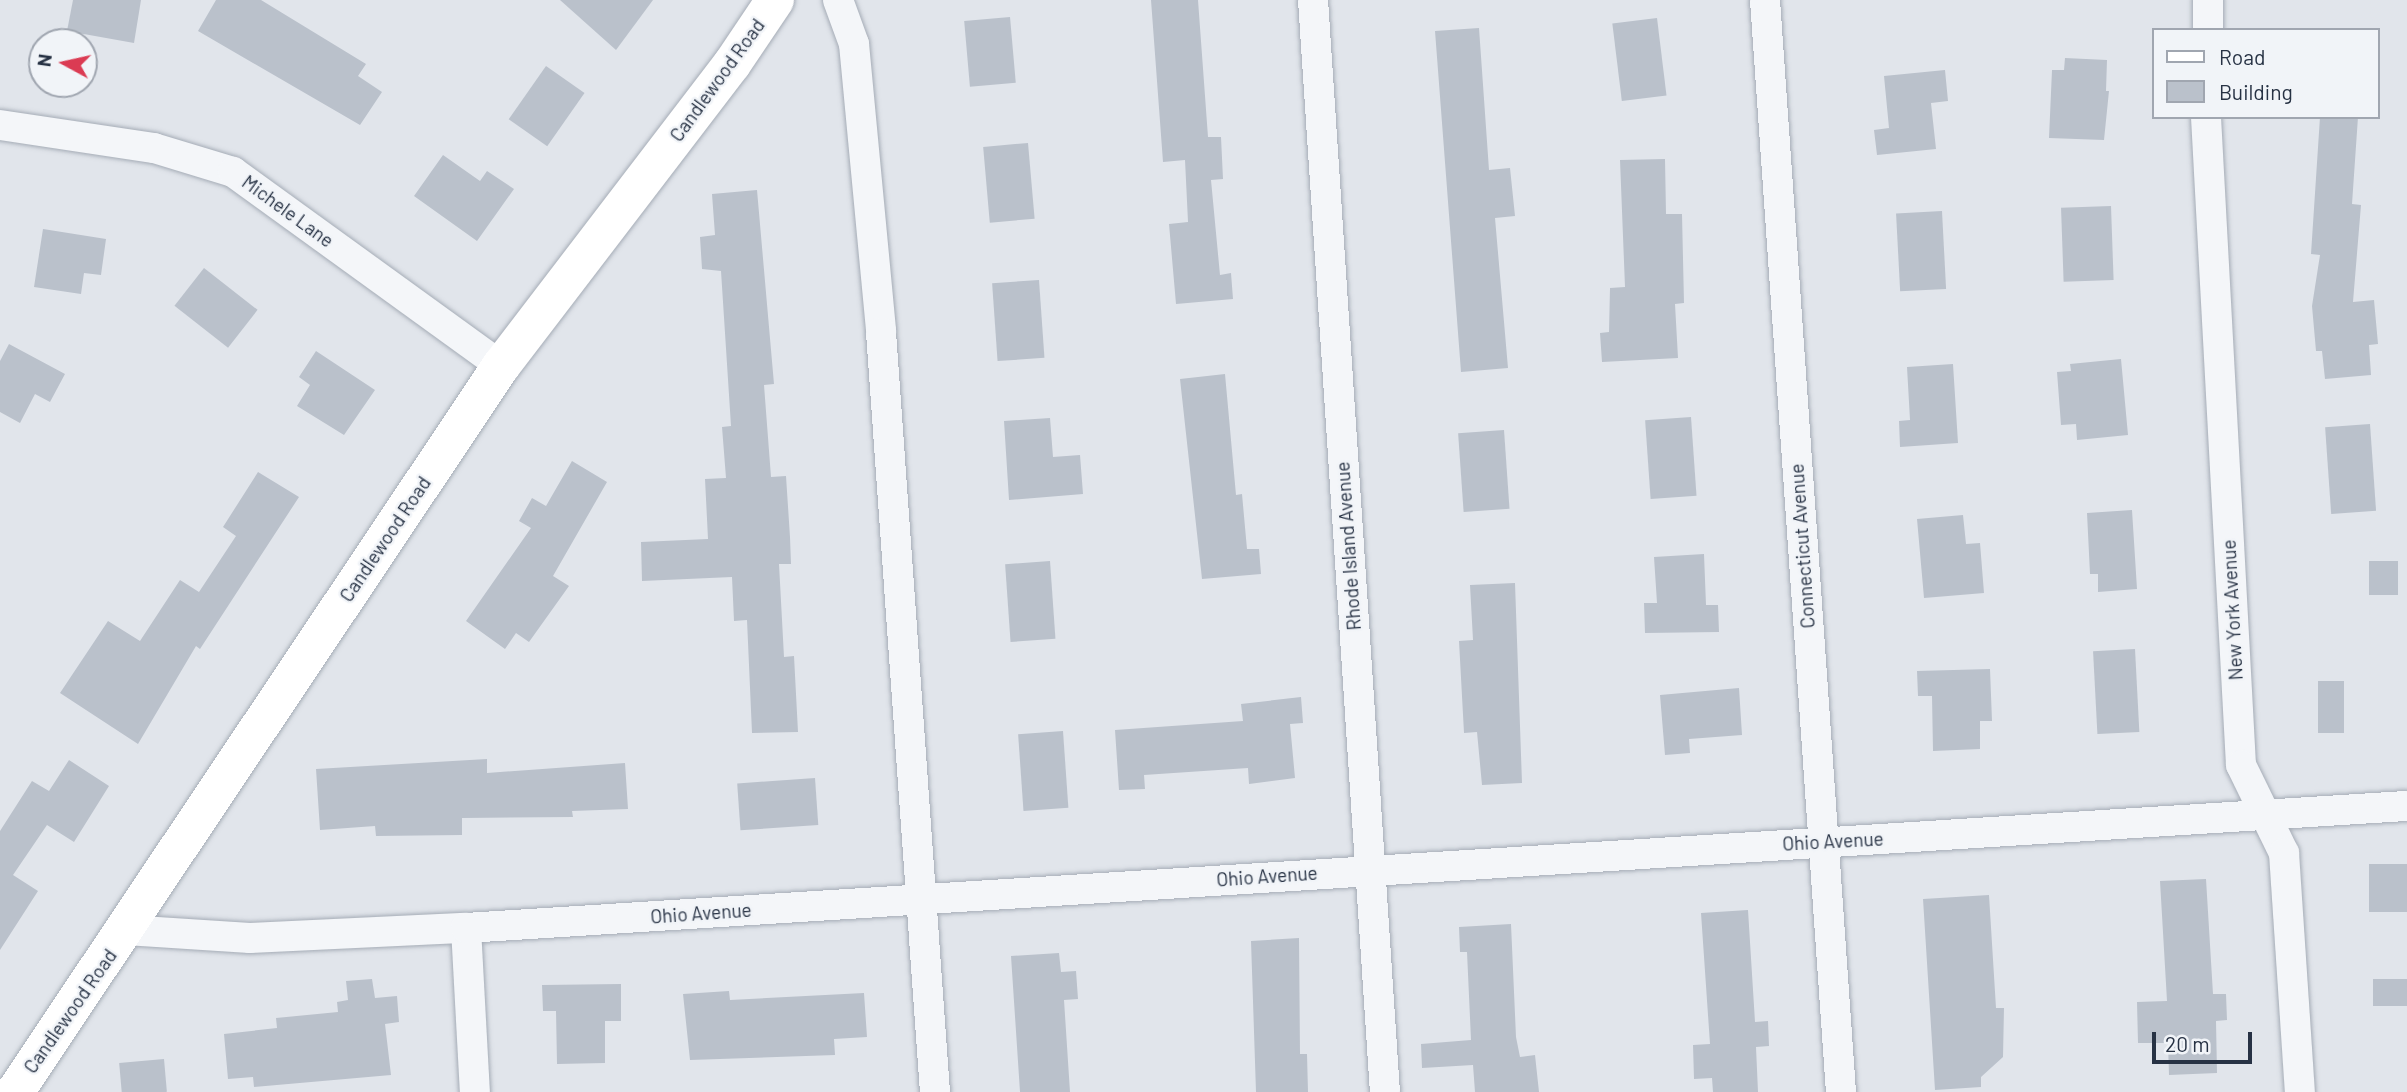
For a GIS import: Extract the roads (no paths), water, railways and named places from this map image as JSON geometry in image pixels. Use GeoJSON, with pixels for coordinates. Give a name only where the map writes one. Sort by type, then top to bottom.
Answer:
{"type":"FeatureCollection","features":[{"type":"Feature","properties":{"kind":"street","name":"Candlewood Road"},"geometry":{"type":"LineString","coordinates":[[15,1092],[126,930],[501,366],[732,64],[775,0]]}},
{"type":"Feature","properties":{"kind":"street"},"geometry":{"type":"LineString","coordinates":[[838,0],[856,57],[923,899],[935,1092]]}},
{"type":"Feature","properties":{"kind":"street","name":"Rhode Island Avenue"},"geometry":{"type":"LineString","coordinates":[[1313,0],[1385,1092]]}},
{"type":"Feature","properties":{"kind":"street","name":"Connecticut Avenue"},"geometry":{"type":"LineString","coordinates":[[1765,0],[1841,1092]]}},
{"type":"Feature","properties":{"kind":"street"},"geometry":{"type":"LineString","coordinates":[[2208,0],[2208,28]]}},
{"type":"Feature","properties":{"kind":"street","name":"New York Avenue"},"geometry":{"type":"LineString","coordinates":[[2206,119],[2241,765],[2284,853],[2300,1092]]}},
{"type":"Feature","properties":{"kind":"street","name":"Michele Lane"},"geometry":{"type":"LineString","coordinates":[[0,125],[154,148],[233,172],[501,366]]}},
{"type":"Feature","properties":{"kind":"street","name":"Ohio Avenue"},"geometry":{"type":"LineString","coordinates":[[126,930],[250,938],[466,928],[1369,869],[2407,806]]}},
{"type":"Feature","properties":{"kind":"street"},"geometry":{"type":"LineString","coordinates":[[466,928],[475,1092]]}}]}
